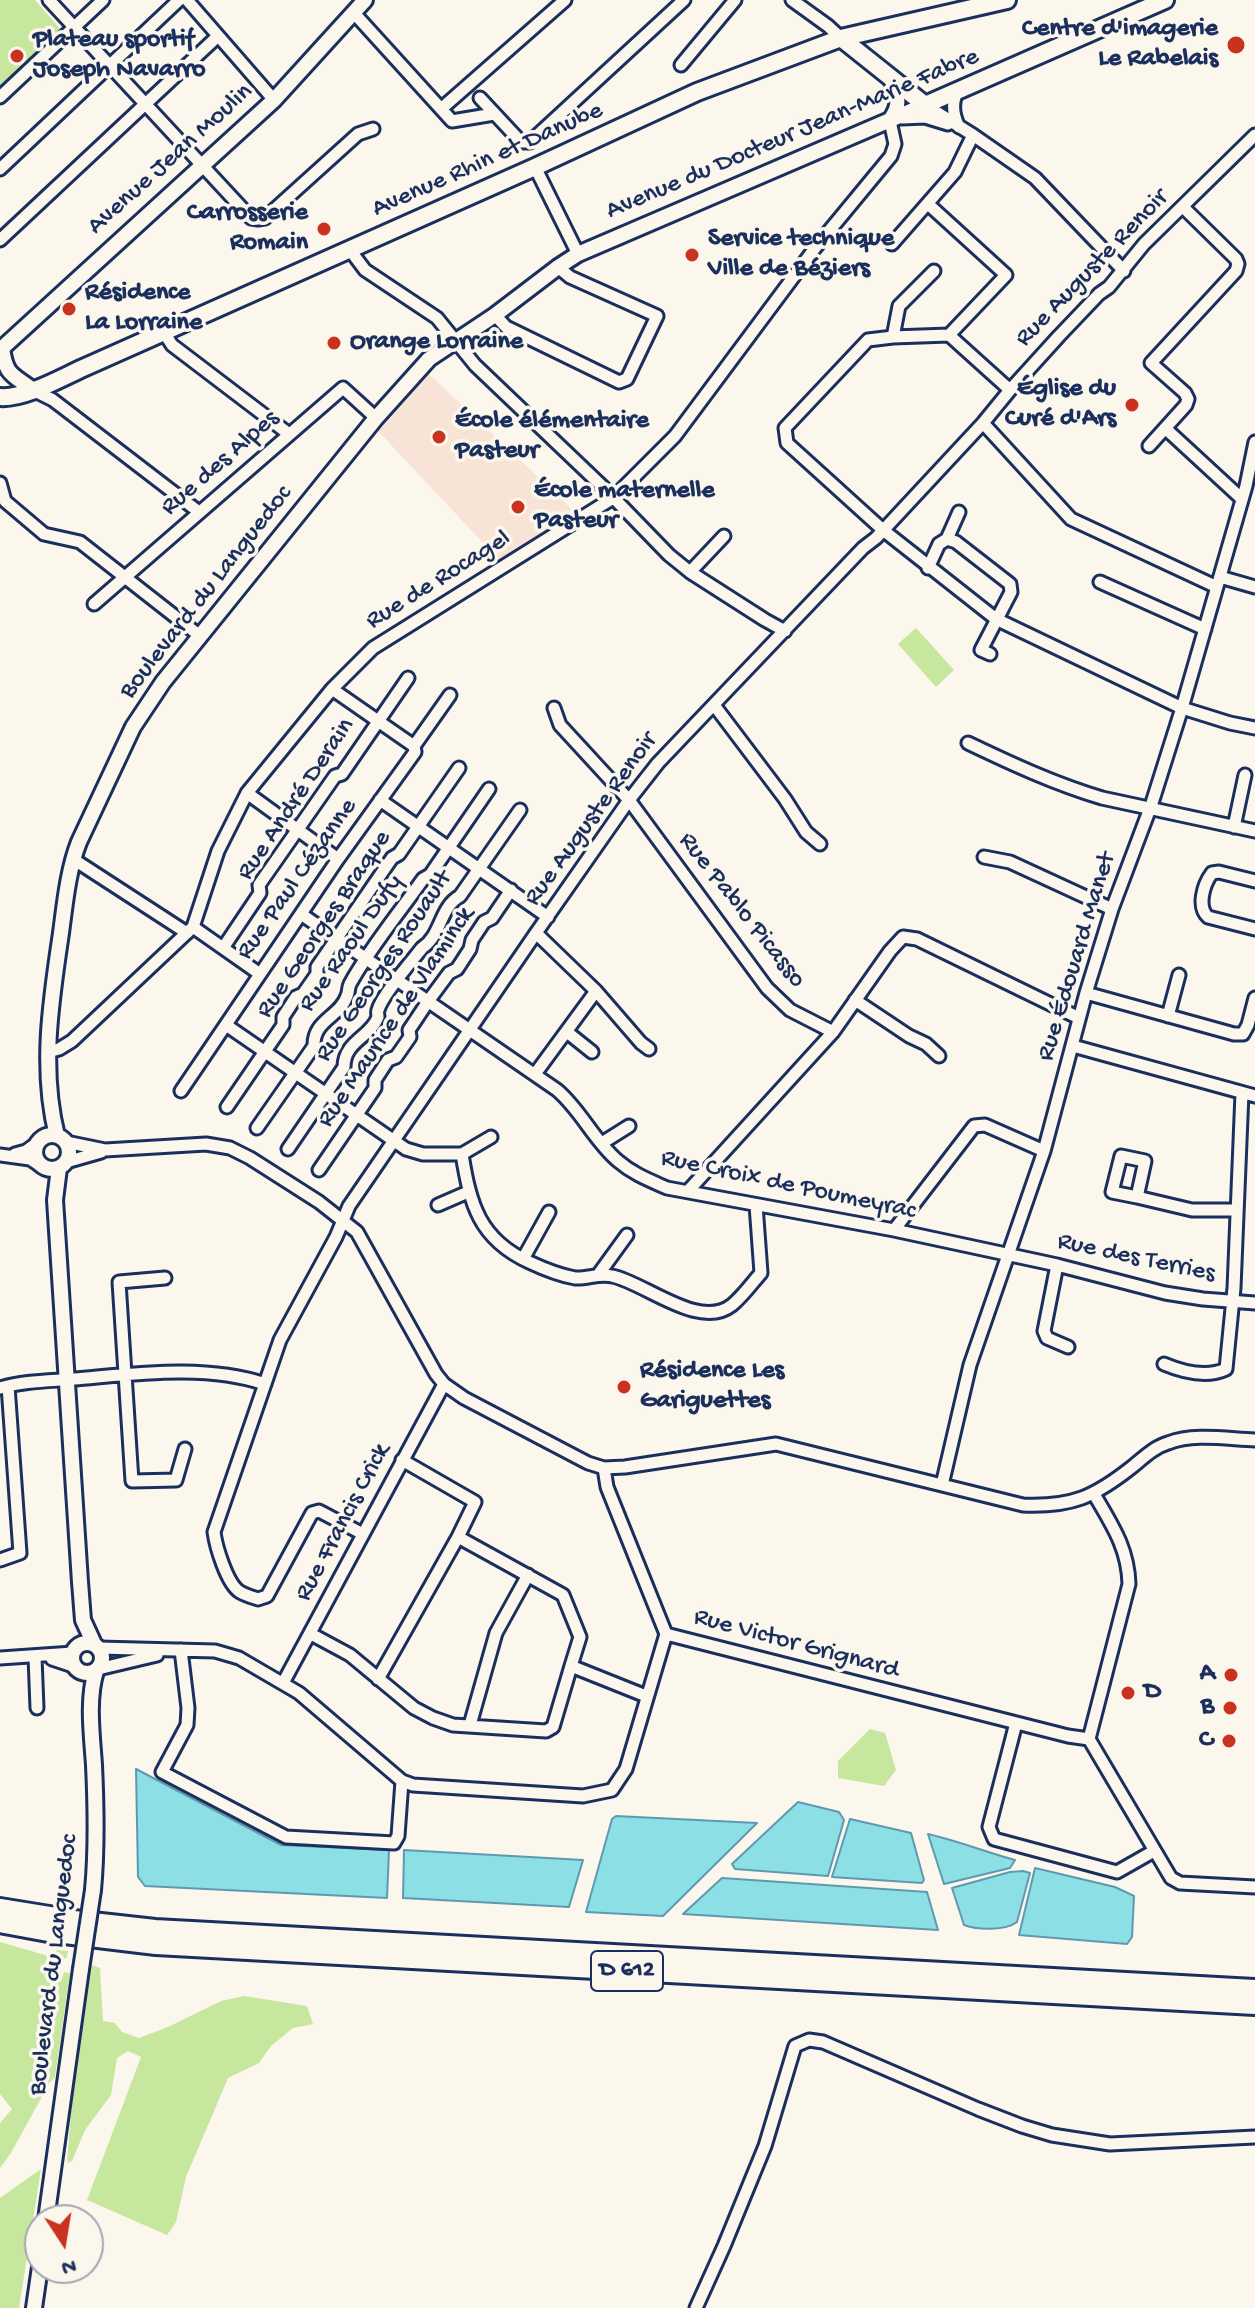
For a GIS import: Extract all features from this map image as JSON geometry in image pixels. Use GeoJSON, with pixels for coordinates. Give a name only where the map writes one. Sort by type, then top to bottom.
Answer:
{"type":"FeatureCollection","features":[{"type":"Feature","properties":{"kind":"highway","name":"D 612"},"geometry":{"type":"LineString","coordinates":[[0,1908],[74,1920],[170,1930],[1255,1989]]}},
{"type":"Feature","properties":{"kind":"highway","name":"D 612"},"geometry":{"type":"LineString","coordinates":[[0,1923],[156,1945],[1255,2005]]}},
{"type":"Feature","properties":{"kind":"highway"},"geometry":{"type":"LineString","coordinates":[[1157,1999],[1199,2009],[1255,2014]]}},
{"type":"Feature","properties":{"kind":"main road","name":"Avenue Rhin et Danube"},"geometry":{"type":"LineString","coordinates":[[0,397],[8,398],[33,390],[697,92],[841,38],[1007,0]]}},
{"type":"Feature","properties":{"kind":"main road","name":"Avenue du Docteur Jean-Marie Fabre"},"geometry":{"type":"LineString","coordinates":[[925,105],[1165,0]]}},
{"type":"Feature","properties":{"kind":"main road"},"geometry":{"type":"LineString","coordinates":[[873,32],[869,52],[878,70]]}},
{"type":"Feature","properties":{"kind":"main road"},"geometry":{"type":"LineString","coordinates":[[841,38],[925,105]]}},
{"type":"Feature","properties":{"kind":"street"},"geometry":{"type":"LineString","coordinates":[[49,0],[251,218],[265,218],[358,134],[373,129]]}},
{"type":"Feature","properties":{"kind":"street"},"geometry":{"type":"LineString","coordinates":[[0,97],[103,0]]}},
{"type":"Feature","properties":{"kind":"street"},"geometry":{"type":"LineString","coordinates":[[0,169],[179,0]]}},
{"type":"Feature","properties":{"kind":"street"},"geometry":{"type":"LineString","coordinates":[[187,0],[274,100]]}},
{"type":"Feature","properties":{"kind":"street","name":"Avenue Jean Moulin"},"geometry":{"type":"LineString","coordinates":[[1,350],[274,100],[365,0]]}},
{"type":"Feature","properties":{"kind":"street"},"geometry":{"type":"LineString","coordinates":[[441,109],[565,0]]}},
{"type":"Feature","properties":{"kind":"street"},"geometry":{"type":"LineString","coordinates":[[681,65],[735,0]]}},
{"type":"Feature","properties":{"kind":"street"},"geometry":{"type":"LineString","coordinates":[[798,1],[841,38]]}},
{"type":"Feature","properties":{"kind":"street"},"geometry":{"type":"LineString","coordinates":[[480,98],[521,142],[530,142],[678,2]]}},
{"type":"Feature","properties":{"kind":"street"},"geometry":{"type":"LineString","coordinates":[[354,13],[452,121],[494,114]]}},
{"type":"Feature","properties":{"kind":"street"},"geometry":{"type":"LineString","coordinates":[[2,234],[218,36]]}},
{"type":"Feature","properties":{"kind":"street"},"geometry":{"type":"LineString","coordinates":[[892,81],[898,98],[897,111],[892,119]]}},
{"type":"Feature","properties":{"kind":"street"},"geometry":{"type":"LineString","coordinates":[[959,89],[953,114],[960,128]]}},
{"type":"Feature","properties":{"kind":"street"},"geometry":{"type":"LineString","coordinates":[[925,105],[1035,178],[1124,271]]}},
{"type":"Feature","properties":{"kind":"street","name":"Avenue du Docteur Jean-Marie Fabre"},"geometry":{"type":"LineString","coordinates":[[456,341],[578,254],[925,105]]}},
{"type":"Feature","properties":{"kind":"street"},"geometry":{"type":"LineString","coordinates":[[892,119],[925,117],[960,128]]}},
{"type":"Feature","properties":{"kind":"street","name":"Rue de Rocagel"},"geometry":{"type":"LineString","coordinates":[[48,1052],[72,1041],[190,930],[218,851],[247,793],[332,689],[373,648],[613,498],[675,436],[815,248],[891,156],[895,144],[892,119]]}},
{"type":"Feature","properties":{"kind":"street"},"geometry":{"type":"LineString","coordinates":[[892,244],[955,172],[973,135]]}},
{"type":"Feature","properties":{"kind":"street","name":"Rue Auguste Renoir"},"geometry":{"type":"LineString","coordinates":[[363,1534],[319,1511],[312,1513],[267,1596],[258,1599],[238,1591],[232,1584],[215,1543],[214,1532],[280,1340],[336,1237],[349,1206],[629,800],[668,751],[883,530],[1099,294],[1124,271],[1144,244],[1255,135]]}},
{"type":"Feature","properties":{"kind":"street"},"geometry":{"type":"LineString","coordinates":[[535,167],[578,254]]}},
{"type":"Feature","properties":{"kind":"street"},"geometry":{"type":"LineString","coordinates":[[928,204],[1006,275],[949,335]]}},
{"type":"Feature","properties":{"kind":"street"},"geometry":{"type":"LineString","coordinates":[[1149,446],[1188,399],[1151,363],[1236,271],[1238,264],[1183,207]]}},
{"type":"Feature","properties":{"kind":"street"},"geometry":{"type":"LineString","coordinates":[[350,250],[365,270],[437,318],[475,365],[669,555],[690,572],[785,631]]}},
{"type":"Feature","properties":{"kind":"street"},"geometry":{"type":"LineString","coordinates":[[495,315],[506,327],[619,382],[627,379],[657,316],[570,277],[558,267]]}},
{"type":"Feature","properties":{"kind":"street"},"geometry":{"type":"LineString","coordinates":[[893,337],[899,306],[934,271]]}},
{"type":"Feature","properties":{"kind":"street"},"geometry":{"type":"LineString","coordinates":[[163,331],[172,345],[289,434]]}},
{"type":"Feature","properties":{"kind":"street"},"geometry":{"type":"LineString","coordinates":[[1010,390],[949,335],[868,340],[785,428],[787,443],[928,568],[996,619],[1182,708],[1255,728]]}},
{"type":"Feature","properties":{"kind":"street","name":"Boulevard du Languedoc"},"geometry":{"type":"LineString","coordinates":[[39,1140],[44,1134],[50,1104],[48,1052],[53,983],[73,859],[133,727],[163,682],[376,418],[429,359],[456,341]]}},
{"type":"Feature","properties":{"kind":"street"},"geometry":{"type":"LineString","coordinates":[[1,350],[6,370],[12,377],[53,400],[199,512]]}},
{"type":"Feature","properties":{"kind":"street","name":"Rue des Alpes"},"geometry":{"type":"LineString","coordinates":[[94,604],[343,388],[376,418]]}},
{"type":"Feature","properties":{"kind":"street"},"geometry":{"type":"LineString","coordinates":[[983,423],[1071,519],[1218,582],[1255,587]]}},
{"type":"Feature","properties":{"kind":"street"},"geometry":{"type":"LineString","coordinates":[[1166,429],[1242,499]]}},
{"type":"Feature","properties":{"kind":"street","name":"Rue Édouard Manet"},"geometry":{"type":"LineString","coordinates":[[942,1485],[970,1365],[1044,1151],[1112,909],[1182,708],[1242,499],[1250,488],[1255,442]]}},
{"type":"Feature","properties":{"kind":"street"},"geometry":{"type":"LineString","coordinates":[[0,483],[5,501],[44,534],[80,542],[200,636]]}},
{"type":"Feature","properties":{"kind":"street"},"geometry":{"type":"LineString","coordinates":[[928,568],[939,544],[947,539],[959,512]]}},
{"type":"Feature","properties":{"kind":"street"},"geometry":{"type":"LineString","coordinates":[[690,572],[724,536]]}},
{"type":"Feature","properties":{"kind":"street"},"geometry":{"type":"LineString","coordinates":[[947,539],[956,542],[1010,584],[1011,592],[981,650],[990,654]]}},
{"type":"Feature","properties":{"kind":"street"},"geometry":{"type":"LineString","coordinates":[[1100,582],[1205,629]]}},
{"type":"Feature","properties":{"kind":"street","name":"Rue André Derain"},"geometry":{"type":"LineString","coordinates":[[223,948],[260,893],[259,885],[335,776],[342,774],[408,678]]}},
{"type":"Feature","properties":{"kind":"street"},"geometry":{"type":"LineString","coordinates":[[332,689],[414,746]]}},
{"type":"Feature","properties":{"kind":"street","name":"Rue Paul Cézanne"},"geometry":{"type":"LineString","coordinates":[[181,1091],[338,859],[415,752],[414,746],[450,695]]}},
{"type":"Feature","properties":{"kind":"street"},"geometry":{"type":"LineString","coordinates":[[714,705],[806,832],[820,844]]}},
{"type":"Feature","properties":{"kind":"street","name":"Rue Pablo Picasso"},"geometry":{"type":"LineString","coordinates":[[554,708],[560,725],[629,800],[767,988],[790,1010],[833,1032]]}},
{"type":"Feature","properties":{"kind":"street"},"geometry":{"type":"LineString","coordinates":[[968,743],[1028,772],[1078,791],[1255,831]]}},
{"type":"Feature","properties":{"kind":"street","name":"Rue Georges Braque"},"geometry":{"type":"LineString","coordinates":[[227,1107],[283,1025],[283,1017],[296,997],[303,994],[317,974],[317,967],[337,937],[459,768]]}},
{"type":"Feature","properties":{"kind":"street"},"geometry":{"type":"LineString","coordinates":[[1234,827],[1245,775]]}},
{"type":"Feature","properties":{"kind":"street","name":"Rue Raoul Dufy"},"geometry":{"type":"LineString","coordinates":[[257,1128],[314,1046],[314,1038],[327,1018],[334,1015],[348,995],[348,988],[368,958],[489,789]]}},
{"type":"Feature","properties":{"kind":"street"},"geometry":{"type":"LineString","coordinates":[[247,793],[338,859]]}},
{"type":"Feature","properties":{"kind":"street"},"geometry":{"type":"LineString","coordinates":[[380,800],[548,917]]}},
{"type":"Feature","properties":{"kind":"street","name":"Rue Georges Rouault"},"geometry":{"type":"LineString","coordinates":[[288,1149],[344,1067],[344,1059],[357,1039],[364,1036],[378,1016],[378,1009],[398,979],[439,928],[440,919],[453,900],[460,896],[520,810]]}},
{"type":"Feature","properties":{"kind":"street"},"geometry":{"type":"LineString","coordinates":[[984,857],[1010,862],[1112,909]]}},
{"type":"Feature","properties":{"kind":"street"},"geometry":{"type":"LineString","coordinates":[[73,859],[223,948],[260,974]]}},
{"type":"Feature","properties":{"kind":"street"},"geometry":{"type":"LineString","coordinates":[[1255,881],[1212,873],[1201,906],[1208,917],[1255,929]]}},
{"type":"Feature","properties":{"kind":"street","name":"Rue Maurice de Vlaminck"},"geometry":{"type":"LineString","coordinates":[[319,1170],[375,1088],[375,1080],[388,1060],[396,1057],[410,1037],[409,1030],[429,1000],[449,973],[457,969],[484,922],[492,918],[511,890]]}},
{"type":"Feature","properties":{"kind":"street","name":"Rue Croix de Poumeyrac"},"geometry":{"type":"LineString","coordinates":[[301,914],[567,1098],[616,1159],[637,1175],[667,1188],[894,1230],[1009,1256]]}},
{"type":"Feature","properties":{"kind":"street"},"geometry":{"type":"LineString","coordinates":[[536,933],[596,991],[649,1049]]}},
{"type":"Feature","properties":{"kind":"street"},"geometry":{"type":"LineString","coordinates":[[688,1191],[833,1032],[903,937],[917,939],[1079,1018]]}},
{"type":"Feature","properties":{"kind":"street"},"geometry":{"type":"LineString","coordinates":[[1168,1016],[1179,975]]}},
{"type":"Feature","properties":{"kind":"street"},"geometry":{"type":"LineString","coordinates":[[535,1074],[596,991]]}},
{"type":"Feature","properties":{"kind":"street"},"geometry":{"type":"LineString","coordinates":[[1086,993],[1234,1034],[1243,1034],[1255,998]]}},
{"type":"Feature","properties":{"kind":"street"},"geometry":{"type":"LineString","coordinates":[[855,1000],[926,1044],[939,1056]]}},
{"type":"Feature","properties":{"kind":"street"},"geometry":{"type":"LineString","coordinates":[[226,1025],[406,1149],[423,1154],[462,1154],[491,1137]]}},
{"type":"Feature","properties":{"kind":"street"},"geometry":{"type":"LineString","coordinates":[[567,1032],[592,1052]]}},
{"type":"Feature","properties":{"kind":"street"},"geometry":{"type":"LineString","coordinates":[[1073,1046],[1255,1096]]}},
{"type":"Feature","properties":{"kind":"street"},"geometry":{"type":"LineString","coordinates":[[1164,1364],[1182,1371],[1218,1373],[1226,1369],[1234,1288],[1242,1093]]}},
{"type":"Feature","properties":{"kind":"street","name":"Boulevard du Languedoc"},"geometry":{"type":"LineString","coordinates":[[50,1104],[62,1139]]}},
{"type":"Feature","properties":{"kind":"street"},"geometry":{"type":"LineString","coordinates":[[894,1230],[974,1126],[985,1125],[1044,1151]]}},
{"type":"Feature","properties":{"kind":"street"},"geometry":{"type":"LineString","coordinates":[[602,1143],[629,1126]]}},
{"type":"Feature","properties":{"kind":"street"},"geometry":{"type":"LineString","coordinates":[[5,1155],[26,1151],[39,1140],[52,1135],[105,1150]]}},
{"type":"Feature","properties":{"kind":"street"},"geometry":{"type":"LineString","coordinates":[[55,1200],[69,1152],[62,1139]]}},
{"type":"Feature","properties":{"kind":"street"},"geometry":{"type":"LineString","coordinates":[[39,1140],[34,1153],[51,1183],[55,1200],[83,1620],[75,1659],[83,1673],[181,1650]]}},
{"type":"Feature","properties":{"kind":"street"},"geometry":{"type":"LineString","coordinates":[[5,1155],[30,1159],[54,1170],[105,1150],[206,1144],[230,1148],[250,1158],[343,1219],[364,1242],[444,1384],[464,1398],[588,1463],[604,1468],[638,1466],[776,1444],[1023,1505],[1044,1506],[1094,1494],[1164,1444],[1187,1438],[1255,1440]]}},
{"type":"Feature","properties":{"kind":"street"},"geometry":{"type":"LineString","coordinates":[[462,1154],[468,1192],[482,1222],[499,1245],[554,1274],[579,1278],[613,1276],[692,1310],[724,1310],[761,1273],[756,1205]]}},
{"type":"Feature","properties":{"kind":"street"},"geometry":{"type":"LineString","coordinates":[[438,1205],[468,1192]]}},
{"type":"Feature","properties":{"kind":"street"},"geometry":{"type":"LineString","coordinates":[[1137,1197],[1192,1210],[1237,1210]]}},
{"type":"Feature","properties":{"kind":"street"},"geometry":{"type":"LineString","coordinates":[[523,1259],[549,1212]]}},
{"type":"Feature","properties":{"kind":"street"},"geometry":{"type":"LineString","coordinates":[[598,1275],[627,1235]]}},
{"type":"Feature","properties":{"kind":"street","name":"Rue des Terries"},"geometry":{"type":"LineString","coordinates":[[1009,1256],[1165,1293],[1255,1303]]}},
{"type":"Feature","properties":{"kind":"street"},"geometry":{"type":"LineString","coordinates":[[1057,1265],[1044,1331],[1047,1338],[1068,1347]]}},
{"type":"Feature","properties":{"kind":"street"},"geometry":{"type":"LineString","coordinates":[[165,1278],[119,1282],[132,1481],[176,1480],[185,1449]]}},
{"type":"Feature","properties":{"kind":"street"},"geometry":{"type":"LineString","coordinates":[[0,1560],[20,1553],[4,1387],[125,1375],[188,1373],[250,1379],[265,1384]]}},
{"type":"Feature","properties":{"kind":"street","name":"Rue Francis Crick"},"geometry":{"type":"LineString","coordinates":[[283,1683],[444,1384]]}},
{"type":"Feature","properties":{"kind":"street"},"geometry":{"type":"LineString","coordinates":[[378,1679],[475,1502],[402,1460]]}},
{"type":"Feature","properties":{"kind":"street","name":"Rue Victor Grignard"},"geometry":{"type":"LineString","coordinates":[[604,1468],[607,1487],[666,1634],[1089,1739]]}},
{"type":"Feature","properties":{"kind":"street"},"geometry":{"type":"LineString","coordinates":[[1094,1494],[1122,1544],[1129,1584],[1089,1739],[1171,1878],[1180,1883],[1255,1887]]}},
{"type":"Feature","properties":{"kind":"street"},"geometry":{"type":"LineString","coordinates":[[311,1634],[350,1655],[414,1708],[433,1718],[453,1725],[546,1731],[553,1727],[580,1637],[563,1595],[458,1537]]}},
{"type":"Feature","properties":{"kind":"street"},"geometry":{"type":"LineString","coordinates":[[470,1725],[496,1633],[528,1575]]}},
{"type":"Feature","properties":{"kind":"street"},"geometry":{"type":"LineString","coordinates":[[83,1620],[102,1660],[97,1670]]}},
{"type":"Feature","properties":{"kind":"street"},"geometry":{"type":"LineString","coordinates":[[75,1659],[88,1643],[96,1646],[215,1651],[239,1658],[299,1693],[402,1781],[413,1785],[583,1796],[612,1790],[626,1769],[666,1634]]}},
{"type":"Feature","properties":{"kind":"street"},"geometry":{"type":"LineString","coordinates":[[181,1650],[187,1725],[162,1772],[286,1837],[394,1843],[398,1836],[402,1781]]}},
{"type":"Feature","properties":{"kind":"street"},"geometry":{"type":"LineString","coordinates":[[35,1657],[37,1708]]}},
{"type":"Feature","properties":{"kind":"street"},"geometry":{"type":"LineString","coordinates":[[0,1658],[75,1659]]}},
{"type":"Feature","properties":{"kind":"street","name":"Boulevard du Languedoc"},"geometry":{"type":"LineString","coordinates":[[75,1659],[92,1716]]}},
{"type":"Feature","properties":{"kind":"street"},"geometry":{"type":"LineString","coordinates":[[571,1666],[646,1696]]}},
{"type":"Feature","properties":{"kind":"street","name":"Boulevard du Languedoc"},"geometry":{"type":"LineString","coordinates":[[48,2204],[93,1890],[97,1833],[92,1716],[93,1679],[97,1670]]}},
{"type":"Feature","properties":{"kind":"street"},"geometry":{"type":"LineString","coordinates":[[1016,1723],[989,1827],[994,1839],[1117,1872],[1154,1851]]}},
{"type":"Feature","properties":{"kind":"street"},"geometry":{"type":"LineString","coordinates":[[696,2308],[765,2146],[795,2046],[809,2040],[823,2042],[978,2109],[1052,2135],[1110,2144],[1255,2137]]}},
{"type":"Feature","properties":{"kind":"street"},"geometry":{"type":"LineString","coordinates":[[34,2308],[38,2284]]}},
{"type":"Feature","properties":{"kind":"shaded area"},"geometry":{"type":"Polygon","coordinates":[[[429,374],[576,513],[499,560],[378,431],[429,374]]]}},
{"type":"Feature","properties":{"kind":"green space","name":"Plateau sportif Joseph Navarro"},"geometry":{"type":"Polygon","coordinates":[[[0,0],[35,0],[62,31],[0,89],[0,0]]]}},
{"type":"Feature","properties":{"kind":"green space"},"geometry":{"type":"Polygon","coordinates":[[[916,628],[954,670],[936,687],[898,644],[916,628]]]}},
{"type":"Feature","properties":{"kind":"green space"},"geometry":{"type":"Polygon","coordinates":[[[870,1729],[885,1733],[896,1770],[884,1786],[838,1778],[838,1761],[870,1729]]]}},
{"type":"Feature","properties":{"kind":"green space"},"geometry":{"type":"Polygon","coordinates":[[[0,1942],[52,1957],[57,1950],[68,1951],[67,1957],[55,1966],[61,1981],[64,1972],[70,1973],[55,2077],[0,2168],[0,2123],[12,2109],[0,2094],[0,1942]]]}},
{"type":"Feature","properties":{"kind":"green space"},"geometry":{"type":"Polygon","coordinates":[[[89,1964],[100,1968],[103,2021],[115,2023],[122,2032],[139,2038],[221,2001],[244,1996],[307,2006],[313,2024],[293,2028],[271,2046],[259,2063],[228,2078],[186,2177],[176,2222],[167,2235],[104,2207],[104,2204],[87,2200],[141,2057],[128,2051],[117,2058],[111,2095],[85,2130],[72,2161],[67,2163],[89,1964]]]}},
{"type":"Feature","properties":{"kind":"green space"},"geometry":{"type":"Polygon","coordinates":[[[41,2169],[35,2204],[24,2204],[24,2276],[19,2308],[0,2308],[0,2198],[41,2169]]]}},
{"type":"Feature","properties":{"kind":"water"},"geometry":{"type":"Polygon","coordinates":[[[136,1769],[281,1845],[389,1850],[387,1898],[145,1886],[138,1877],[136,1769]]]}},
{"type":"Feature","properties":{"kind":"water"},"geometry":{"type":"Polygon","coordinates":[[[798,1802],[839,1812],[844,1820],[828,1876],[735,1869],[732,1864],[798,1802]]]}},
{"type":"Feature","properties":{"kind":"water"},"geometry":{"type":"Polygon","coordinates":[[[616,1816],[757,1823],[663,1916],[586,1912],[612,1819],[616,1816]]]}},
{"type":"Feature","properties":{"kind":"water"},"geometry":{"type":"Polygon","coordinates":[[[850,1819],[911,1833],[924,1880],[922,1883],[832,1877],[850,1819]]]}},
{"type":"Feature","properties":{"kind":"water"},"geometry":{"type":"Polygon","coordinates":[[[928,1834],[1015,1860],[1010,1868],[944,1884],[928,1834]]]}},
{"type":"Feature","properties":{"kind":"water"},"geometry":{"type":"Polygon","coordinates":[[[404,1850],[583,1860],[569,1907],[403,1898],[404,1850]]]}},
{"type":"Feature","properties":{"kind":"water"},"geometry":{"type":"Polygon","coordinates":[[[1035,1868],[1115,1887],[1134,1896],[1132,1937],[1127,1944],[1019,1935],[1035,1868]]]}},
{"type":"Feature","properties":{"kind":"water"},"geometry":{"type":"Polygon","coordinates":[[[1023,1871],[1030,1873],[1017,1922],[991,1929],[964,1925],[952,1888],[1023,1871]]]}},
{"type":"Feature","properties":{"kind":"water"},"geometry":{"type":"Polygon","coordinates":[[[722,1878],[927,1892],[938,1930],[683,1914],[722,1878]]]}},
{"type":"Feature","properties":{"kind":"place","name":"Centre d'imagerie Le Rabelais"},"geometry":{"type":"Point","coordinates":[1236,45]}},
{"type":"Feature","properties":{"kind":"place","name":"Plateau sportif Joseph Navarro"},"geometry":{"type":"Point","coordinates":[17,56]}},
{"type":"Feature","properties":{"kind":"place","name":"Carrosserie Romain"},"geometry":{"type":"Point","coordinates":[324,229]}},
{"type":"Feature","properties":{"kind":"place","name":"Service technique Ville de Béziers"},"geometry":{"type":"Point","coordinates":[692,255]}},
{"type":"Feature","properties":{"kind":"place","name":"Résidence La Lorraine"},"geometry":{"type":"Point","coordinates":[69,309]}},
{"type":"Feature","properties":{"kind":"place","name":"Orange Lorraine"},"geometry":{"type":"Point","coordinates":[334,343]}},
{"type":"Feature","properties":{"kind":"place","name":"Église du Curé d'Ars"},"geometry":{"type":"Point","coordinates":[1132,405]}},
{"type":"Feature","properties":{"kind":"place","name":"École élémentaire Pasteur"},"geometry":{"type":"Point","coordinates":[439,437]}},
{"type":"Feature","properties":{"kind":"place","name":"École maternelle Pasteur"},"geometry":{"type":"Point","coordinates":[518,507]}},
{"type":"Feature","properties":{"kind":"place","name":"Résidence Les Gariguettes"},"geometry":{"type":"Point","coordinates":[624,1387]}},
{"type":"Feature","properties":{"kind":"place","name":"A"},"geometry":{"type":"Point","coordinates":[1231,1675]}},
{"type":"Feature","properties":{"kind":"place","name":"D"},"geometry":{"type":"Point","coordinates":[1128,1693]}},
{"type":"Feature","properties":{"kind":"place","name":"B"},"geometry":{"type":"Point","coordinates":[1230,1708]}},
{"type":"Feature","properties":{"kind":"place","name":"C"},"geometry":{"type":"Point","coordinates":[1229,1741]}}]}
